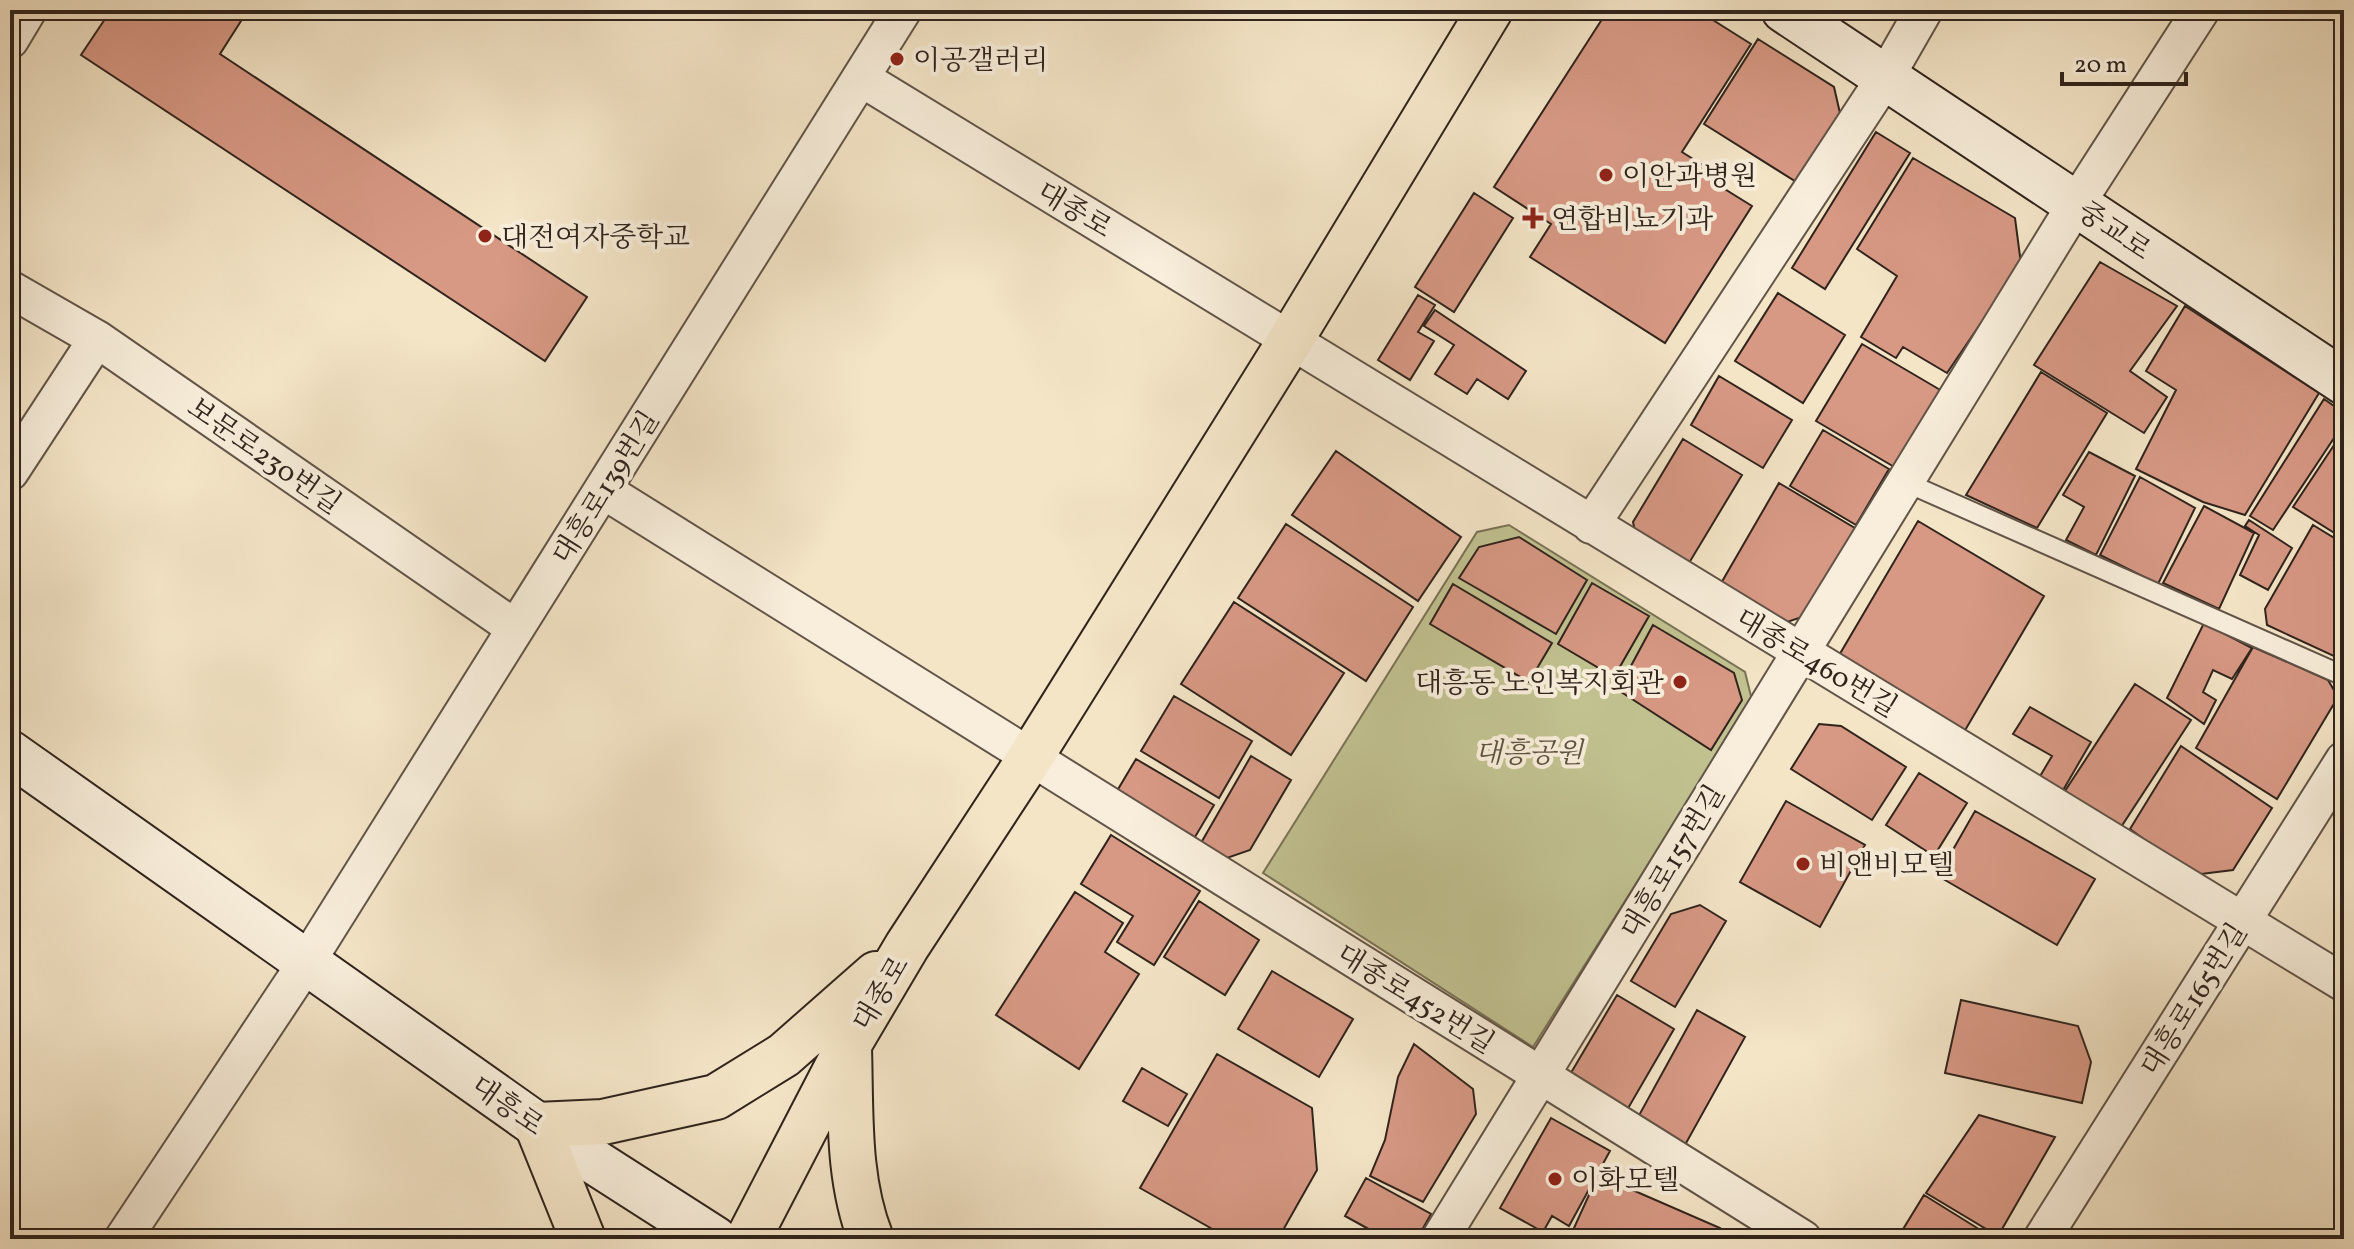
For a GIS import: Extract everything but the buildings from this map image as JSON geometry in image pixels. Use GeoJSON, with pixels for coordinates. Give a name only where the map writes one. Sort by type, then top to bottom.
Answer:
{"type":"FeatureCollection","features":[{"type":"Feature","properties":{"kind":"main road","name":"대종로"},"geometry":{"type":"LineString","coordinates":[[748,1239],[849,1044],[907,946],[1030,758],[1290,341],[1490,10]]}},
{"type":"Feature","properties":{"kind":"main road","name":"중교로"},"geometry":{"type":"LineString","coordinates":[[1784,10],[2344,382]]}},
{"type":"Feature","properties":{"kind":"main road","name":"대흥로"},"geometry":{"type":"LineString","coordinates":[[10,753],[537,1125],[715,1239]]}},
{"type":"Feature","properties":{"kind":"main road"},"geometry":{"type":"LineString","coordinates":[[583,1239],[537,1125],[603,1122],[716,1097],[784,1055],[907,946]]}},
{"type":"Feature","properties":{"kind":"main road"},"geometry":{"type":"LineString","coordinates":[[849,1044],[853,1159],[863,1218],[871,1239]]}},
{"type":"Feature","properties":{"kind":"street"},"geometry":{"type":"LineString","coordinates":[[10,40],[28,10]]}},
{"type":"Feature","properties":{"kind":"street","name":"대흥로139번길"},"geometry":{"type":"LineString","coordinates":[[306,963],[903,10]]}},
{"type":"Feature","properties":{"kind":"street"},"geometry":{"type":"LineString","coordinates":[[1591,525],[1885,78],[1924,10]]}},
{"type":"Feature","properties":{"kind":"street","name":"대흥로157번길"},"geometry":{"type":"LineString","coordinates":[[1440,1239],[2076,204],[2201,10]]}},
{"type":"Feature","properties":{"kind":"street","name":"대종로"},"geometry":{"type":"LineString","coordinates":[[861,78],[1290,341]]}},
{"type":"Feature","properties":{"kind":"street","name":"보문로230번길"},"geometry":{"type":"LineString","coordinates":[[10,289],[97,339],[515,628]]}},
{"type":"Feature","properties":{"kind":"street"},"geometry":{"type":"LineString","coordinates":[[10,472],[97,339]]}},
{"type":"Feature","properties":{"kind":"street","name":"대종로460번길"},"geometry":{"type":"LineString","coordinates":[[1290,341],[2344,983]]}},
{"type":"Feature","properties":{"kind":"street"},"geometry":{"type":"LineString","coordinates":[[603,490],[1030,758]]}},
{"type":"Feature","properties":{"kind":"street","name":"대종로452번길"},"geometry":{"type":"LineString","coordinates":[[1030,758],[1803,1239]]}},
{"type":"Feature","properties":{"kind":"street","name":"대흥로165번길"},"geometry":{"type":"LineString","coordinates":[[2042,1239],[2344,760]]}},
{"type":"Feature","properties":{"kind":"street"},"geometry":{"type":"LineString","coordinates":[[123,1239],[306,963]]}},
{"type":"Feature","properties":{"kind":"lane"},"geometry":{"type":"LineString","coordinates":[[1905,482],[2344,676]]}},
{"type":"Feature","properties":{"kind":"green space","name":"대흥공원"},"geometry":{"type":"Polygon","coordinates":[[[1509,525],[1745,672],[1752,700],[1533,1047],[1263,873],[1477,532],[1509,525]]]}},
{"type":"Feature","properties":{"kind":"place","name":"이공갤러리"},"geometry":{"type":"Point","coordinates":[897,59]}},
{"type":"Feature","properties":{"kind":"place","name":"이안과병원"},"geometry":{"type":"Point","coordinates":[1606,175]}},
{"type":"Feature","properties":{"kind":"place","name":"연합비뇨기과"},"geometry":{"type":"Point","coordinates":[1533,218]}},
{"type":"Feature","properties":{"kind":"place","name":"대전여자중학교"},"geometry":{"type":"Point","coordinates":[485,236]}},
{"type":"Feature","properties":{"kind":"place","name":"대흥동 노인복지회관"},"geometry":{"type":"Point","coordinates":[1680,682]}},
{"type":"Feature","properties":{"kind":"place","name":"비앤비모텔"},"geometry":{"type":"Point","coordinates":[1803,864]}},
{"type":"Feature","properties":{"kind":"place","name":"이화모텔"},"geometry":{"type":"Point","coordinates":[1555,1179]}}]}
